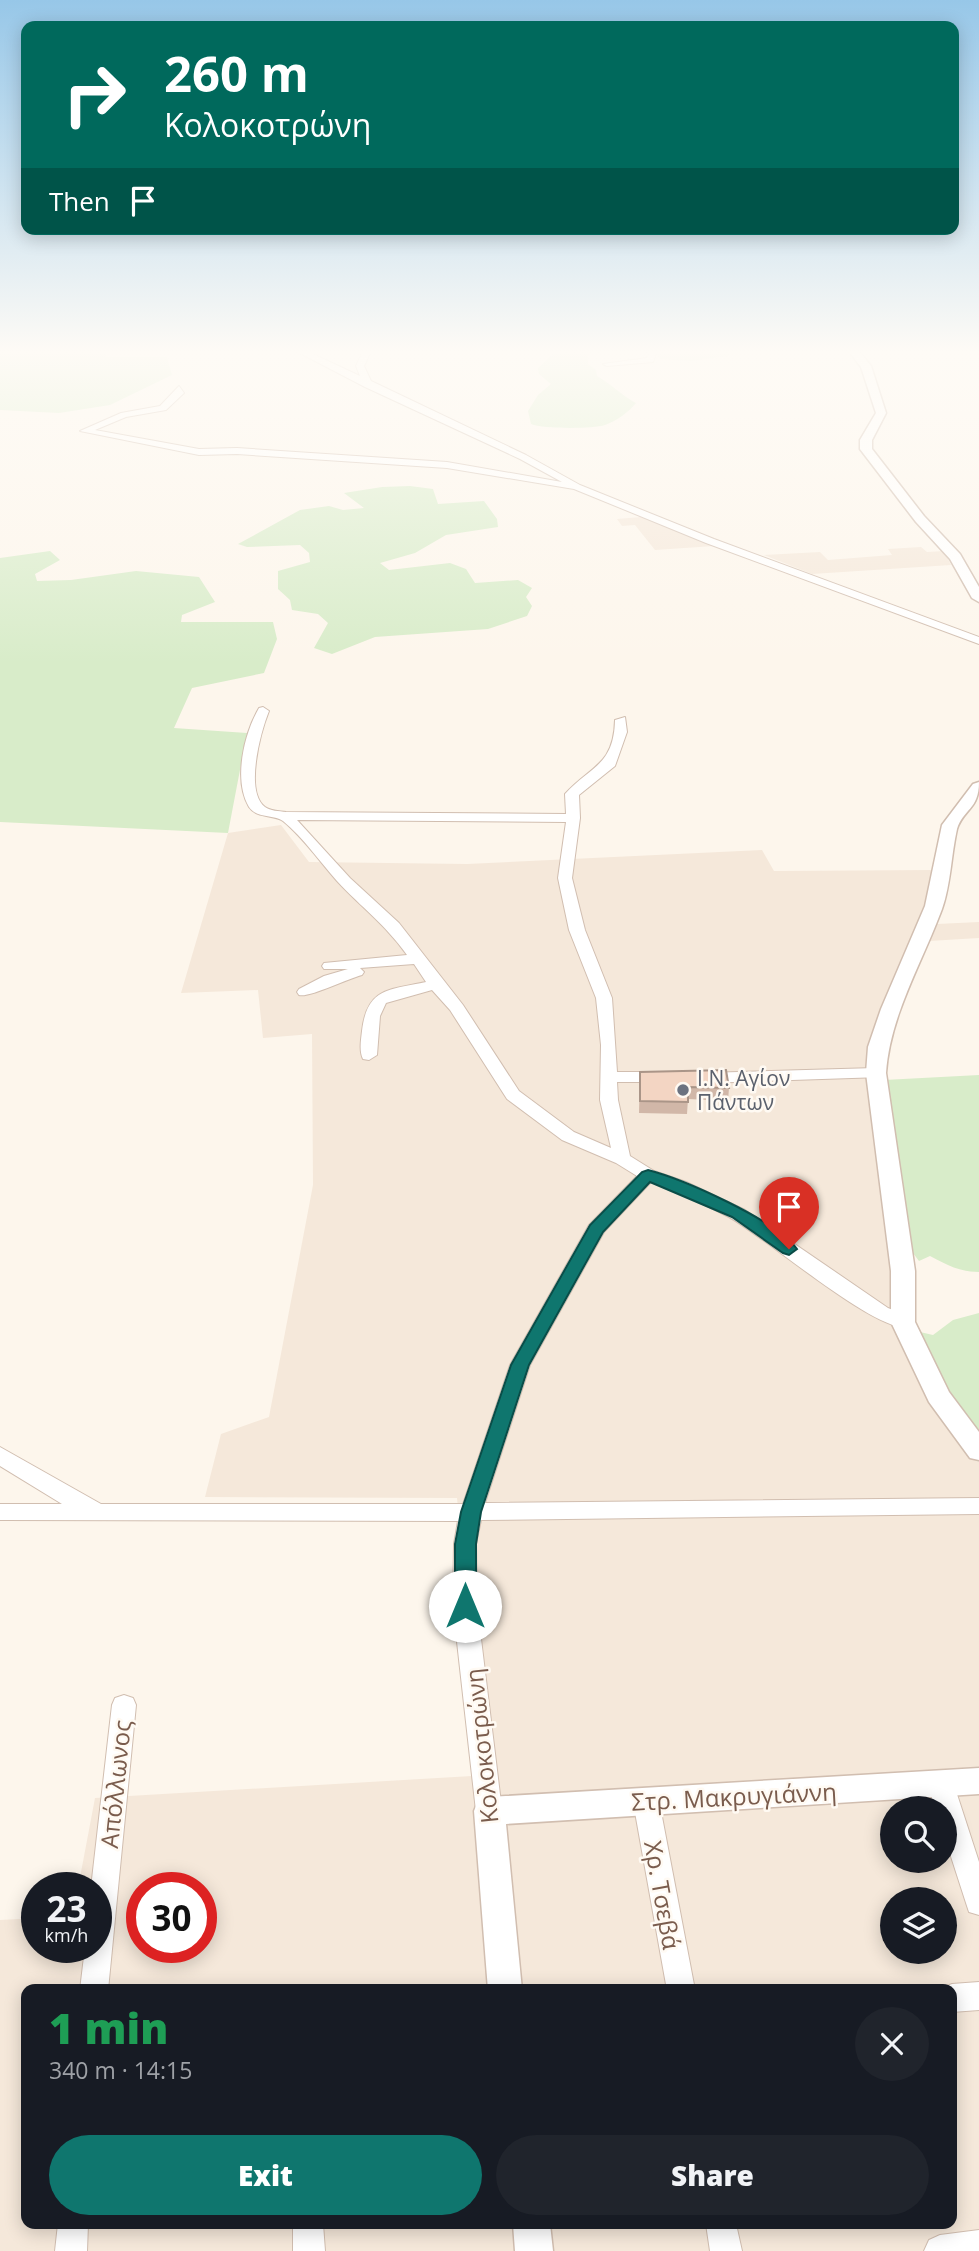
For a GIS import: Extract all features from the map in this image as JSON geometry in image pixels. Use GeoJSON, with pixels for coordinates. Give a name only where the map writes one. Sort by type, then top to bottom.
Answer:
{"type":"FeatureCollection","features":[{"type":"Feature","properties":{"kind":"street"},"geometry":{"type":"LineString","coordinates":[[283,454],[447,465],[562,487],[577,486]]}},
{"type":"Feature","properties":{"kind":"street"},"geometry":{"type":"LineString","coordinates":[[517,454],[577,486],[710,541],[979,641]]}},
{"type":"Feature","properties":{"kind":"street"},"geometry":{"type":"LineString","coordinates":[[870,454],[918,516],[956,557],[979,598]]}},
{"type":"Feature","properties":{"kind":"street"},"geometry":{"type":"LineString","coordinates":[[263,711],[251,740],[254,802],[259,811],[286,816],[573,818]]}},
{"type":"Feature","properties":{"kind":"street"},"geometry":{"type":"LineString","coordinates":[[621,720],[618,741],[608,766],[572,794],[573,818],[565,878],[577,930],[604,998],[610,1077],[609,1100],[622,1159]]}},
{"type":"Feature","properties":{"kind":"street"},"geometry":{"type":"LineString","coordinates":[[979,787],[950,825],[934,906],[891,1009],[878,1047],[876,1073],[903,1271],[904,1322],[938,1396],[979,1451]]}},
{"type":"Feature","properties":{"kind":"street"},"geometry":{"type":"LineString","coordinates":[[286,816],[345,881],[394,926],[436,985],[457,1008],[513,1095],[568,1136],[738,1214],[881,1313],[904,1322]]}},
{"type":"Feature","properties":{"kind":"street"},"geometry":{"type":"LineString","coordinates":[[330,966],[375,965],[420,959]]}},
{"type":"Feature","properties":{"kind":"street"},"geometry":{"type":"LineString","coordinates":[[304,992],[330,979],[375,965]]}},
{"type":"Feature","properties":{"kind":"street"},"geometry":{"type":"LineString","coordinates":[[369,1055],[371,1014],[375,1001],[384,995],[436,985]]}},
{"type":"Feature","properties":{"kind":"street"},"geometry":{"type":"LineString","coordinates":[[610,1077],[687,1078],[876,1073]]}},
{"type":"Feature","properties":{"kind":"street","name":"Κολοκοτρώνη"},"geometry":{"type":"LineString","coordinates":[[504,1984],[489,1811],[465,1606],[466,1544],[471,1512],[520,1365],[596,1229],[648,1175]]}},
{"type":"Feature","properties":{"kind":"street"},"geometry":{"type":"LineString","coordinates":[[0,1455],[52,1489],[100,1514]]}},
{"type":"Feature","properties":{"kind":"street"},"geometry":{"type":"LineString","coordinates":[[0,1513],[471,1512],[842,1504],[979,1506]]}},
{"type":"Feature","properties":{"kind":"street","name":"Απόλλωνος"},"geometry":{"type":"LineString","coordinates":[[95,1984],[124,1704]]}},
{"type":"Feature","properties":{"kind":"street","name":"Στρ. Μακρυγιάννη"},"geometry":{"type":"LineString","coordinates":[[489,1811],[979,1781]]}},
{"type":"Feature","properties":{"kind":"street"},"geometry":{"type":"LineString","coordinates":[[941,1784],[979,1903]]}},
{"type":"Feature","properties":{"kind":"street","name":"Χρ. Τσεβά"},"geometry":{"type":"LineString","coordinates":[[646,1801],[680,1984]]}},
{"type":"Feature","properties":{"kind":"street"},"geometry":{"type":"LineString","coordinates":[[957,1998],[979,1996]]}},
{"type":"Feature","properties":{"kind":"street"},"geometry":{"type":"LineString","coordinates":[[71,2251],[73,2229]]}},
{"type":"Feature","properties":{"kind":"street"},"geometry":{"type":"LineString","coordinates":[[308,2229],[309,2251]]}},
{"type":"Feature","properties":{"kind":"street"},"geometry":{"type":"LineString","coordinates":[[532,2229],[534,2251]]}},
{"type":"Feature","properties":{"kind":"street"},"geometry":{"type":"LineString","coordinates":[[722,2229],[726,2251]]}},
{"type":"Feature","properties":{"kind":"street"},"geometry":{"type":"LineString","coordinates":[[940,2251],[979,2246]]}},
{"type":"Feature","properties":{"kind":"shaded area"},"geometry":{"type":"Polygon","coordinates":[[[641,517],[714,546],[655,550],[635,525],[622,526],[617,519],[641,517]]]}},
{"type":"Feature","properties":{"kind":"shaded area"},"geometry":{"type":"Polygon","coordinates":[[[921,547],[927,552],[944,551],[951,565],[812,574],[764,555],[820,552],[828,560],[892,555],[888,549],[921,547]]]}},
{"type":"Feature","properties":{"kind":"shaded area"},"geometry":{"type":"Polygon","coordinates":[[[281,825],[309,862],[467,864],[762,850],[774,871],[933,870],[933,889],[875,1041],[904,1322],[979,1449],[979,2251],[0,2251],[0,1920],[21,1919],[21,1963],[112,1963],[112,1872],[81,1872],[95,1798],[472,1776],[476,1683],[457,1498],[205,1497],[221,1434],[269,1417],[313,1185],[312,1034],[263,1038],[258,990],[181,993],[228,833],[281,825]]]}},
{"type":"Feature","properties":{"kind":"shaded area"},"geometry":{"type":"Polygon","coordinates":[[[979,922],[979,938],[929,941],[937,924],[979,922]]]}},
{"type":"Feature","properties":{"kind":"green space"},"geometry":{"type":"Polygon","coordinates":[[[410,486],[433,489],[438,504],[484,501],[497,519],[498,527],[446,535],[415,553],[380,563],[389,570],[450,563],[466,569],[475,583],[518,580],[532,588],[526,597],[532,606],[527,616],[488,629],[375,637],[332,654],[314,648],[328,623],[318,614],[292,610],[290,600],[278,589],[278,571],[310,562],[309,553],[300,545],[247,547],[238,544],[300,510],[329,506],[343,510],[364,508],[344,493],[410,486]]]}},
{"type":"Feature","properties":{"kind":"green space"},"geometry":{"type":"Polygon","coordinates":[[[50,551],[60,560],[35,574],[37,581],[71,580],[136,571],[199,577],[215,602],[182,615],[181,622],[273,622],[277,639],[264,673],[192,688],[174,728],[247,733],[228,833],[0,822],[0,558],[50,551]]]}},
{"type":"Feature","properties":{"kind":"green space"},"geometry":{"type":"Polygon","coordinates":[[[979,1075],[979,1272],[972,1272],[930,1256],[919,1261],[910,1249],[884,1080],[979,1075]]]}},
{"type":"Feature","properties":{"kind":"green space"},"geometry":{"type":"Polygon","coordinates":[[[979,1313],[979,1433],[933,1373],[922,1346],[920,1332],[933,1335],[953,1320],[979,1313]]]}},
{"type":"Feature","properties":{"kind":"building"},"geometry":{"type":"Polygon","coordinates":[[[726,1070],[729,1088],[688,1087],[688,1102],[640,1101],[640,1072],[726,1070]]]}},
{"type":"Feature","properties":{"kind":"place","name":"Ι.Ν. Αγίον Πάντων"},"geometry":{"type":"Point","coordinates":[683,1090]}},
{"type":"Feature","properties":{"kind":"route"},"geometry":{"type":"LineString","coordinates":[[465,1606],[466,1544],[471,1512],[500,1421],[520,1365],[596,1229],[648,1175],[680,1186],[738,1214],[789,1249]]}}]}
